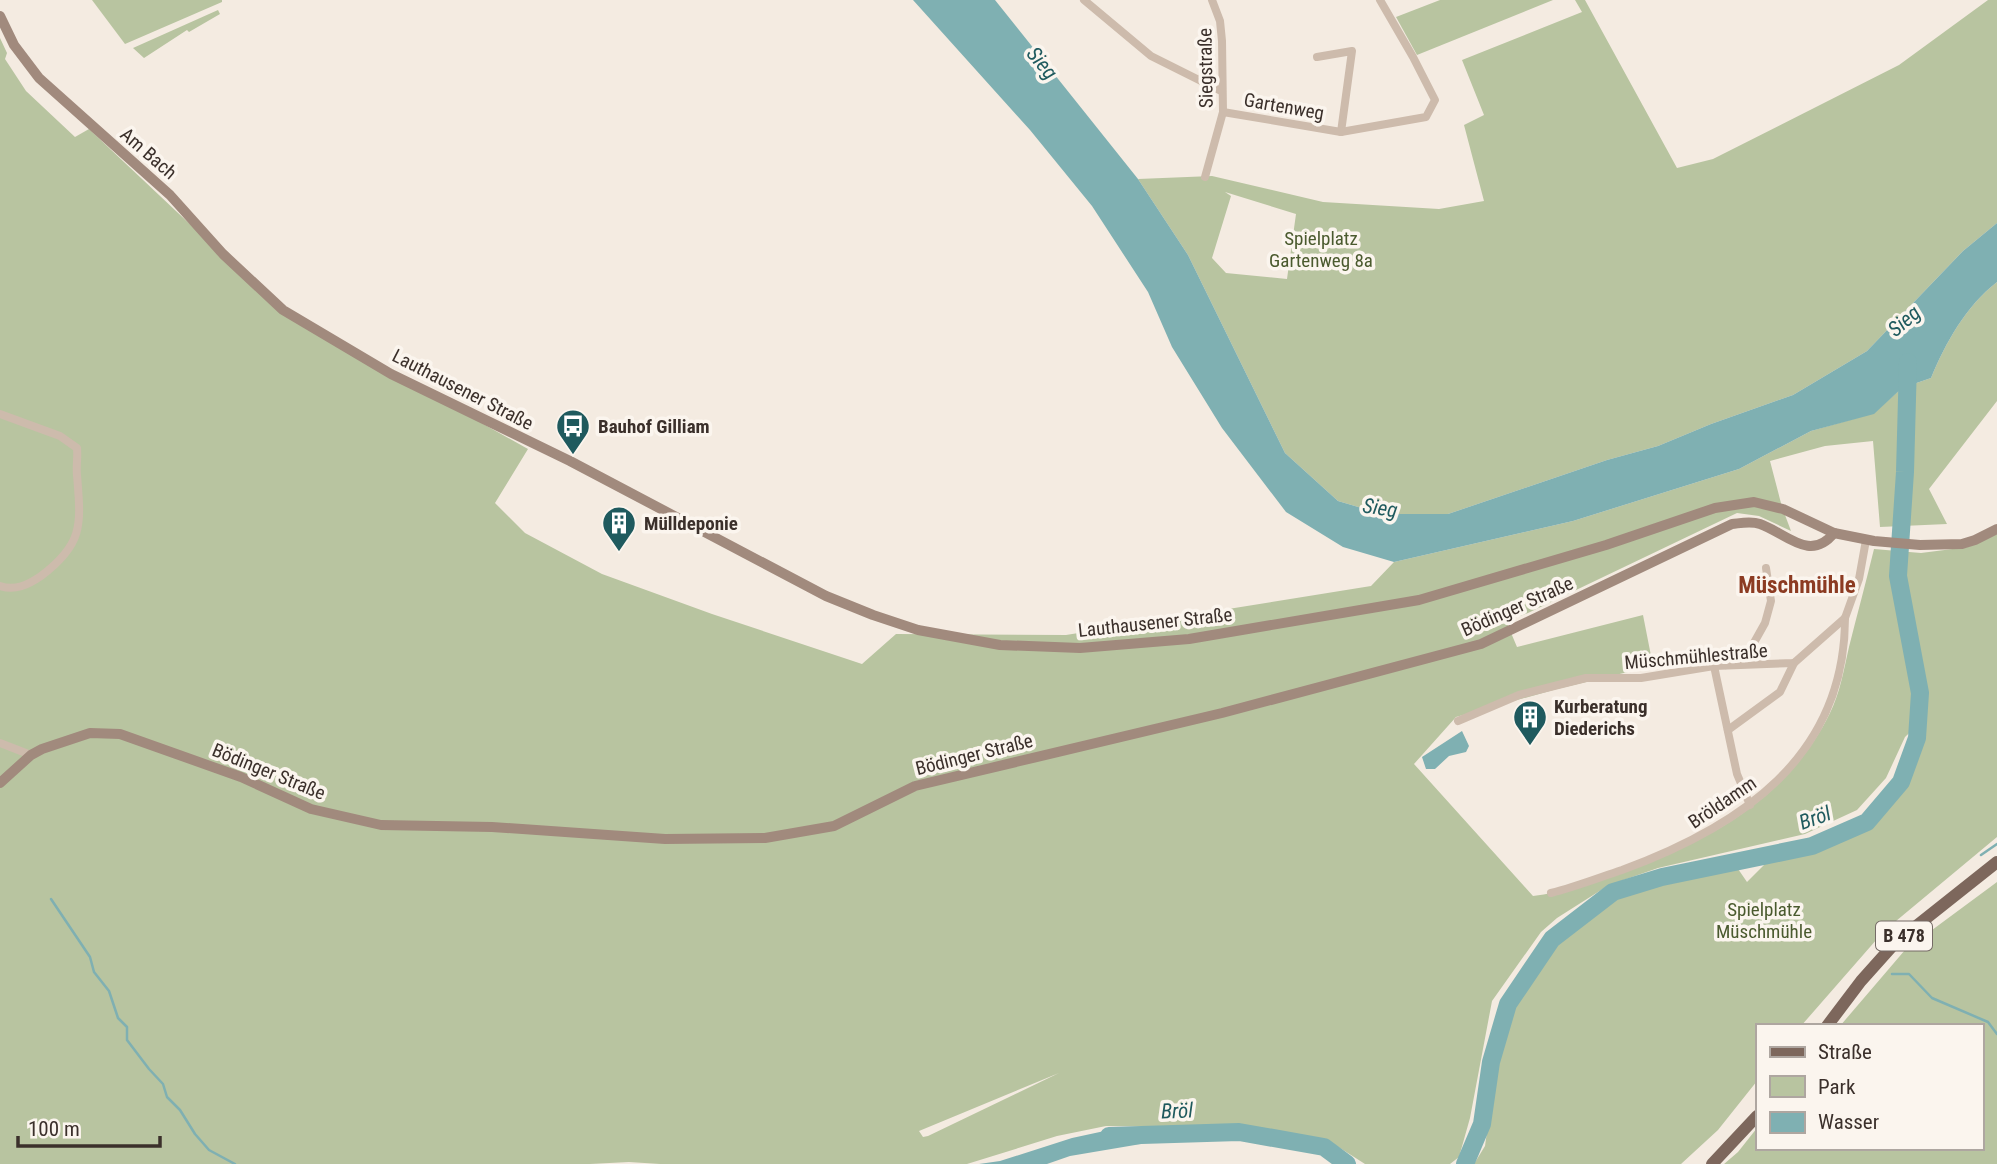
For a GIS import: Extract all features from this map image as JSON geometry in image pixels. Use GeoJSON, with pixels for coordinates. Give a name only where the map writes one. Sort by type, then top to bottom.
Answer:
{"type":"FeatureCollection","features":[{"type":"Feature","properties":{"kind":"main road","name":"B 478"},"geometry":{"type":"LineString","coordinates":[[1829,1024],[1861,981],[1895,943],[1997,862]]}},
{"type":"Feature","properties":{"kind":"main road"},"geometry":{"type":"LineString","coordinates":[[1712,1164],[1756,1117]]}},
{"type":"Feature","properties":{"kind":"street"},"geometry":{"type":"LineString","coordinates":[[1084,0],[1150,55],[1222,90]]}},
{"type":"Feature","properties":{"kind":"street","name":"Siegstraße"},"geometry":{"type":"LineString","coordinates":[[1205,177],[1223,112],[1220,20],[1212,0]]}},
{"type":"Feature","properties":{"kind":"street","name":"Gartenweg"},"geometry":{"type":"LineString","coordinates":[[1223,112],[1341,132],[1426,117],[1435,100],[1380,0]]}},
{"type":"Feature","properties":{"kind":"street","name":"Am Bach"},"geometry":{"type":"LineString","coordinates":[[0,16],[15,45],[39,78],[170,195],[223,254],[283,310]]}},
{"type":"Feature","properties":{"kind":"street","name":"Gartenweg"},"geometry":{"type":"LineString","coordinates":[[1318,57],[1352,51],[1341,132]]}},
{"type":"Feature","properties":{"kind":"street","name":"Lauthausener Straße"},"geometry":{"type":"LineString","coordinates":[[283,310],[391,374],[570,461],[826,596],[919,630],[1000,645],[1080,648],[1189,639],[1419,600],[1606,545],[1715,508],[1754,502],[1783,509],[1834,533],[1870,540],[1920,545],[1962,544],[1997,529]]}},
{"type":"Feature","properties":{"kind":"street"},"geometry":{"type":"LineString","coordinates":[[0,414],[60,436],[77,448],[80,518],[75,541],[51,568],[29,584],[19,587],[0,586]]}},
{"type":"Feature","properties":{"kind":"street","name":"Bödinger Straße"},"geometry":{"type":"LineString","coordinates":[[31,755],[90,733],[120,734],[241,777],[311,809],[380,825],[492,827],[665,839],[765,838],[834,826],[915,786],[1235,710],[1481,644],[1732,524],[1759,524],[1806,546],[1817,546],[1828,541],[1834,533]]}},
{"type":"Feature","properties":{"kind":"street","name":"Müschmühlestraße"},"geometry":{"type":"LineString","coordinates":[[1458,721],[1519,695],[1586,678],[1642,678],[1714,666],[1794,663],[1845,618],[1870,540]]}},
{"type":"Feature","properties":{"kind":"street"},"geometry":{"type":"LineString","coordinates":[[1726,665],[1751,648],[1765,624],[1771,601],[1766,568]]}},
{"type":"Feature","properties":{"kind":"street","name":"Bröldamm"},"geometry":{"type":"LineString","coordinates":[[1551,893],[1573,888],[1700,837],[1750,805],[1777,783],[1826,714],[1838,675],[1845,637],[1845,618]]}},
{"type":"Feature","properties":{"kind":"street"},"geometry":{"type":"LineString","coordinates":[[1728,730],[1780,692],[1794,663]]}},
{"type":"Feature","properties":{"kind":"street"},"geometry":{"type":"LineString","coordinates":[[1714,666],[1737,774],[1750,805]]}},
{"type":"Feature","properties":{"kind":"street"},"geometry":{"type":"LineString","coordinates":[[0,743],[31,755],[0,783]]}},
{"type":"Feature","properties":{"kind":"green space"},"geometry":{"type":"Polygon","coordinates":[[[92,0],[222,0],[222,2],[125,44],[92,0]]]}},
{"type":"Feature","properties":{"kind":"green space"},"geometry":{"type":"Polygon","coordinates":[[[1440,0],[1553,0],[1417,55],[1396,17],[1440,0]]]}},
{"type":"Feature","properties":{"kind":"green space","name":"Spielplatz Gartenweg 8a"},"geometry":{"type":"Polygon","coordinates":[[[1575,0],[1585,0],[1677,168],[1713,159],[1899,65],[1988,0],[1997,0],[1997,223],[1963,251],[1867,351],[1793,395],[1658,446],[1607,460],[1448,514],[1382,514],[1338,501],[1285,453],[1188,255],[1138,179],[1212,176],[1323,202],[1439,209],[1484,201],[1464,125],[1484,115],[1462,60],[1582,12],[1575,0]],[[1225,192],[1231,196],[1212,258],[1226,273],[1287,279],[1296,214],[1225,192]]]}},
{"type":"Feature","properties":{"kind":"green space"},"geometry":{"type":"Polygon","coordinates":[[[218,10],[220,14],[189,32],[187,30],[144,58],[133,48],[218,10]]]}},
{"type":"Feature","properties":{"kind":"green space","name":"Spielplatz Müschmühle"},"geometry":{"type":"Polygon","coordinates":[[[0,38],[7,53],[5,59],[26,91],[75,137],[89,129],[282,311],[528,449],[495,503],[525,533],[602,574],[862,664],[896,634],[1066,635],[1371,586],[1394,562],[1573,521],[1739,469],[1811,431],[1874,413],[1902,388],[1931,378],[1943,351],[1966,313],[1997,282],[1997,401],[1929,489],[1947,524],[1880,527],[1873,441],[1825,446],[1770,461],[1791,531],[1759,516],[1737,513],[1506,621],[1517,647],[1643,615],[1653,666],[1456,717],[1414,764],[1533,896],[1554,893],[1648,862],[1680,849],[1739,816],[1766,795],[1812,744],[1836,697],[1874,549],[1921,553],[1968,547],[1997,533],[1997,837],[1884,931],[1803,1024],[1756,1024],[1756,1082],[1718,1130],[1681,1164],[1474,1164],[1485,1146],[1497,1061],[1512,1004],[1553,943],[1614,895],[1736,866],[1747,882],[1764,865],[1762,859],[1811,850],[1868,824],[1905,785],[1922,739],[1925,718],[1905,737],[1886,778],[1857,810],[1805,834],[1658,868],[1609,885],[1557,918],[1541,932],[1492,1001],[1470,1118],[1459,1157],[1450,1164],[1365,1164],[1326,1139],[1240,1127],[1106,1126],[1057,1136],[967,1164],[0,1164],[0,38]],[[1059,1073],[919,1131],[923,1137],[928,1136],[1059,1073]]]}},
{"type":"Feature","properties":{"kind":"green space"},"geometry":{"type":"Polygon","coordinates":[[[1997,882],[1997,1164],[1724,1164],[1738,1152],[1756,1129],[1756,1150],[1983,1150],[1983,1024],[1842,1024],[1905,950],[1997,882]]]}},
{"type":"Feature","properties":{"kind":"water","name":"Sieg"},"geometry":{"type":"Polygon","coordinates":[[[913,0],[995,0],[1138,179],[1188,255],[1285,453],[1338,501],[1382,514],[1448,514],[1607,460],[1658,446],[1793,395],[1867,351],[1963,251],[1997,223],[1997,282],[1966,313],[1943,351],[1931,378],[1902,388],[1874,414],[1811,431],[1739,469],[1573,521],[1394,562],[1343,547],[1286,512],[1222,428],[1172,347],[1148,292],[1092,206],[1030,130],[913,0]]]}},
{"type":"Feature","properties":{"kind":"water"},"geometry":{"type":"Polygon","coordinates":[[[1462,731],[1469,746],[1466,752],[1449,756],[1435,769],[1426,769],[1422,757],[1462,731]]]}},
{"type":"Feature","properties":{"kind":"water"},"geometry":{"type":"Polygon","coordinates":[[[1123,1127],[1141,1144],[1070,1156],[1047,1164],[979,1164],[1000,1161],[1072,1138],[1123,1127]]]}},
{"type":"Feature","properties":{"kind":"waterway","name":"Bröl"},"geometry":{"type":"LineString","coordinates":[[1465,1164],[1482,1124],[1491,1062],[1508,1004],[1552,939],[1613,892],[1662,877],[1812,846],[1867,822],[1901,782],[1917,738],[1920,693],[1898,576],[1905,472],[1908,362]]}},
{"type":"Feature","properties":{"kind":"waterway"},"geometry":{"type":"LineString","coordinates":[[1981,855],[1997,844]]}},
{"type":"Feature","properties":{"kind":"waterway"},"geometry":{"type":"LineString","coordinates":[[51,899],[90,957],[94,972],[109,991],[118,1018],[127,1027],[127,1040],[163,1084],[167,1097],[180,1110],[195,1134],[209,1150],[235,1164]]}},
{"type":"Feature","properties":{"kind":"waterway"},"geometry":{"type":"LineString","coordinates":[[1892,974],[1909,974],[1932,998],[1988,1022],[1997,1034]]}},
{"type":"Feature","properties":{"kind":"waterway","name":"Bröl"},"geometry":{"type":"LineString","coordinates":[[1109,1136],[1239,1132],[1324,1147],[1347,1164]]}},
{"type":"Feature","properties":{"kind":"place","name":"Bauhof Gilliam"},"geometry":{"type":"Point","coordinates":[573,456]}},
{"type":"Feature","properties":{"kind":"place","name":"Mülldeponie"},"geometry":{"type":"Point","coordinates":[619,553]}},
{"type":"Feature","properties":{"kind":"place","name":"Kurberatung Diederichs"},"geometry":{"type":"Point","coordinates":[1530,747]}},
{"type":"Feature","properties":{"kind":"district","name":"Müschmühle"},"geometry":{"type":"Point","coordinates":[1797,585]}}]}
